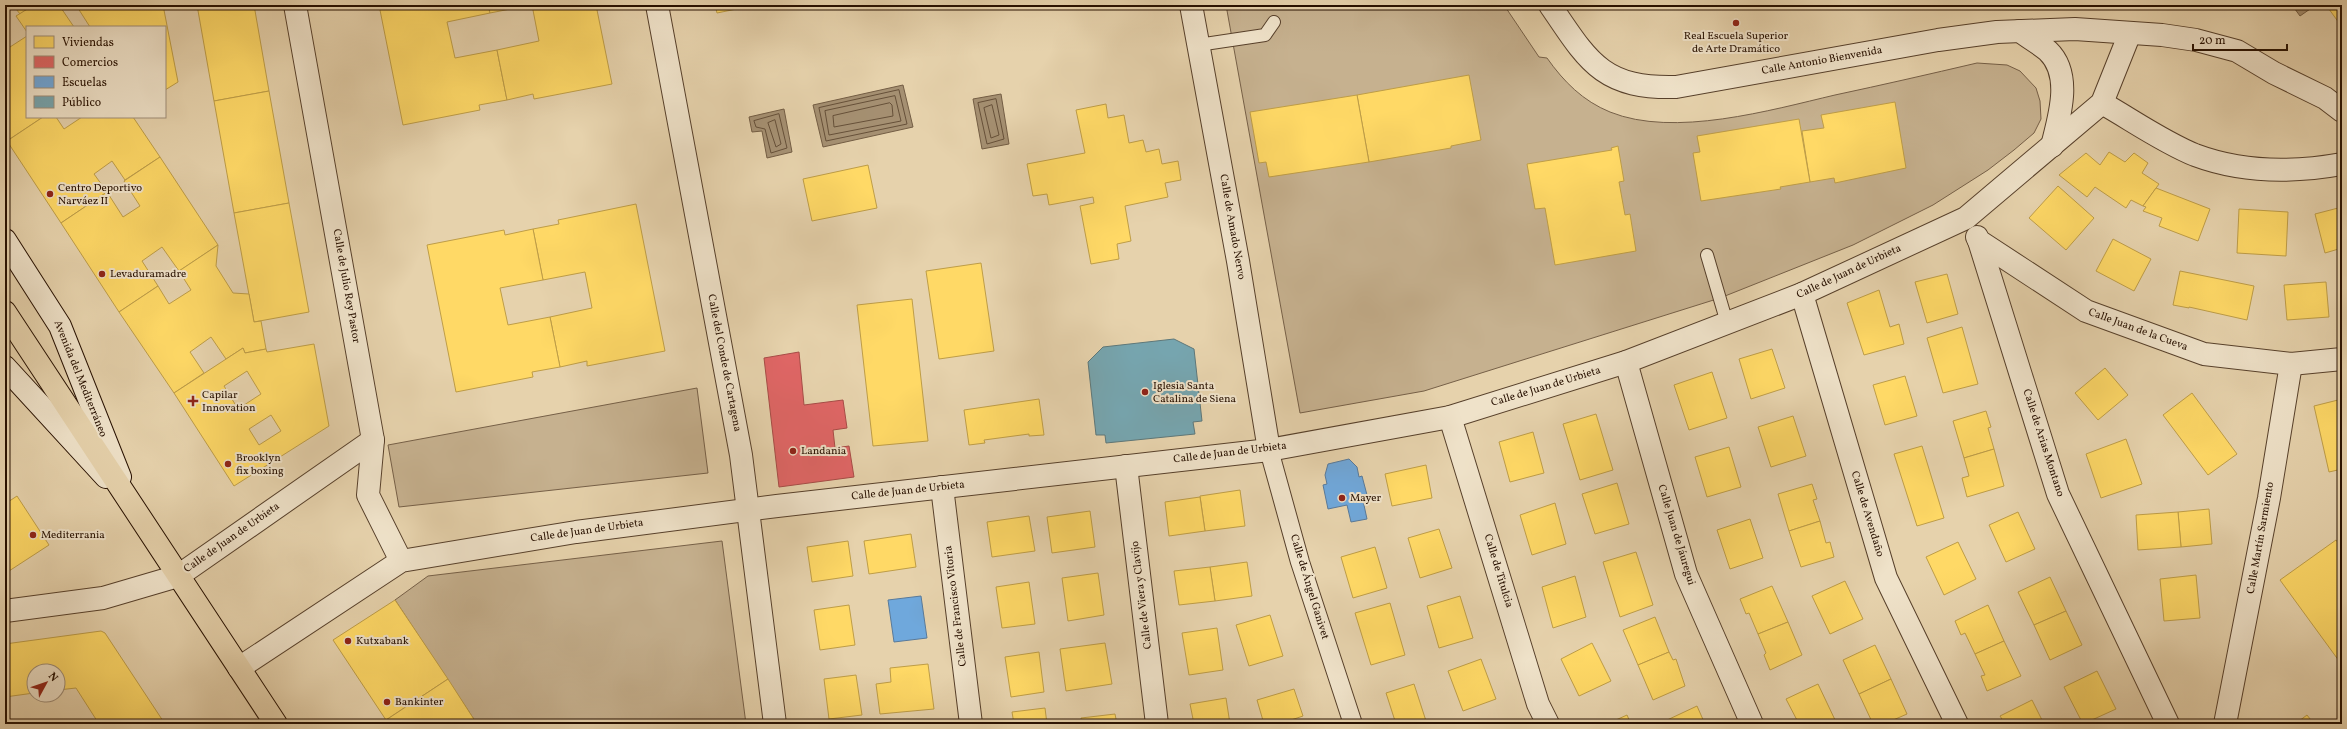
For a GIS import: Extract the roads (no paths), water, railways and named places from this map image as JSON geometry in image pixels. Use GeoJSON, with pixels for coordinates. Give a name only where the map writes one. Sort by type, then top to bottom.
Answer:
{"type":"FeatureCollection","features":[{"type":"Feature","properties":{"kind":"main road","name":"Avenida del Mediterráneo"},"geometry":{"type":"LineString","coordinates":[[5,312],[276,724]]}},
{"type":"Feature","properties":{"kind":"street","name":"Calle de Julio Rey Pastor"},"geometry":{"type":"LineString","coordinates":[[295,5],[373,440],[368,495],[401,561]]}},
{"type":"Feature","properties":{"kind":"street","name":"Calle del Conde de Cartagena"},"geometry":{"type":"LineString","coordinates":[[657,5],[741,455],[775,724]]}},
{"type":"Feature","properties":{"kind":"street","name":"Calle de Amado Nervo"},"geometry":{"type":"LineString","coordinates":[[1191,5],[1238,261],[1269,450]]}},
{"type":"Feature","properties":{"kind":"street","name":"Calle Antonio Bienvenida"},"geometry":{"type":"LineString","coordinates":[[1550,5],[1580,50],[1597,67],[1623,82],[1649,88],[1676,87],[1938,40],[2020,31],[2075,29],[2162,34],[2196,40],[2237,51],[2274,73],[2325,98],[2342,111]]}},
{"type":"Feature","properties":{"kind":"street"},"geometry":{"type":"LineString","coordinates":[[2020,31],[2049,52],[2061,74],[2063,104],[2052,146]]}},
{"type":"Feature","properties":{"kind":"street","name":"Calle de Juan de Urbieta"},"geometry":{"type":"LineString","coordinates":[[239,668],[401,561],[576,532],[748,510],[1269,450],[1450,417],[1626,362],[1802,294],[1966,218],[2102,103],[2130,33]]}},
{"type":"Feature","properties":{"kind":"street"},"geometry":{"type":"LineString","coordinates":[[2102,103],[2183,149],[2230,165],[2284,171],[2342,164]]}},
{"type":"Feature","properties":{"kind":"street","name":"Calle Juan de la Cueva"},"geometry":{"type":"LineString","coordinates":[[1966,218],[1979,241],[2086,311],[2204,354],[2291,364],[2342,359]]}},
{"type":"Feature","properties":{"kind":"street","name":"Avenida del Mediterráneo"},"geometry":{"type":"LineString","coordinates":[[5,240],[60,326],[130,503]]}},
{"type":"Feature","properties":{"kind":"street","name":"Calle de Arias Montano"},"geometry":{"type":"LineString","coordinates":[[1979,241],[2058,494],[2168,724]]}},
{"type":"Feature","properties":{"kind":"street","name":"Calle de Avendaño"},"geometry":{"type":"LineString","coordinates":[[1802,294],[1886,578],[1957,724]]}},
{"type":"Feature","properties":{"kind":"street","name":"Calle Juan de Jáuregui"},"geometry":{"type":"LineString","coordinates":[[1626,362],[1686,574],[1752,724]]}},
{"type":"Feature","properties":{"kind":"street","name":"Calle Martín Sarmiento"},"geometry":{"type":"LineString","coordinates":[[2211,724],[2227,718],[2269,498],[2291,364]]}},
{"type":"Feature","properties":{"kind":"street","name":"Avenida del Mediterráneo"},"geometry":{"type":"LineString","coordinates":[[5,367],[130,503]]}},
{"type":"Feature","properties":{"kind":"street","name":"Calle de Titulcia"},"geometry":{"type":"LineString","coordinates":[[1450,417],[1536,696],[1548,724]]}},
{"type":"Feature","properties":{"kind":"street","name":"Calle de Juan de Urbieta"},"geometry":{"type":"LineString","coordinates":[[5,612],[103,598],[178,576],[373,440]]}},
{"type":"Feature","properties":{"kind":"street","name":"Calle de Ángel Ganivet"},"geometry":{"type":"LineString","coordinates":[[1269,450],[1300,562],[1353,724]]}},
{"type":"Feature","properties":{"kind":"street","name":"Calle de Viera y Clavijo"},"geometry":{"type":"LineString","coordinates":[[1126,466],[1157,724]]}},
{"type":"Feature","properties":{"kind":"street","name":"Calle de Francisco Vitoria"},"geometry":{"type":"LineString","coordinates":[[942,488],[971,724]]}},
{"type":"Feature","properties":{"kind":"lane"},"geometry":{"type":"LineString","coordinates":[[1198,45],[1266,35],[1274,22]]}},
{"type":"Feature","properties":{"kind":"lane"},"geometry":{"type":"LineString","coordinates":[[1707,255],[1727,323]]}},
{"type":"Feature","properties":{"kind":"water"},"geometry":{"type":"Polygon","coordinates":[[[2292,5],[2312,5],[2313,7],[2300,16],[2292,5]]]}},
{"type":"Feature","properties":{"kind":"water"},"geometry":{"type":"Polygon","coordinates":[[[903,85],[913,127],[823,147],[813,105],[903,85]]]}},
{"type":"Feature","properties":{"kind":"water"},"geometry":{"type":"Polygon","coordinates":[[[1001,94],[1009,144],[982,149],[973,99],[1001,94]]]}},
{"type":"Feature","properties":{"kind":"water"},"geometry":{"type":"Polygon","coordinates":[[[784,109],[792,152],[767,158],[762,131],[752,132],[749,117],[784,109]]]}},
{"type":"Feature","properties":{"kind":"place","name":"Real Escuela Superior de Arte Dramático"},"geometry":{"type":"Point","coordinates":[1736,23]}},
{"type":"Feature","properties":{"kind":"place","name":"Centro Deportivo Narváez II"},"geometry":{"type":"Point","coordinates":[50,194]}},
{"type":"Feature","properties":{"kind":"place","name":"Levaduramadre"},"geometry":{"type":"Point","coordinates":[102,274]}},
{"type":"Feature","properties":{"kind":"place","name":"Iglesia Santa Catalina de Siena"},"geometry":{"type":"Point","coordinates":[1145,392]}},
{"type":"Feature","properties":{"kind":"place","name":"Capilar Innovation"},"geometry":{"type":"Point","coordinates":[193,401]}},
{"type":"Feature","properties":{"kind":"place","name":"Landania"},"geometry":{"type":"Point","coordinates":[793,451]}},
{"type":"Feature","properties":{"kind":"place","name":"Brooklyn fix boxing"},"geometry":{"type":"Point","coordinates":[228,464]}},
{"type":"Feature","properties":{"kind":"place","name":"Mayer"},"geometry":{"type":"Point","coordinates":[1342,498]}},
{"type":"Feature","properties":{"kind":"place","name":"Mediterrania"},"geometry":{"type":"Point","coordinates":[33,535]}},
{"type":"Feature","properties":{"kind":"place","name":"Kutxabank"},"geometry":{"type":"Point","coordinates":[348,641]}},
{"type":"Feature","properties":{"kind":"place","name":"Bankinter"},"geometry":{"type":"Point","coordinates":[387,702]}}]}
